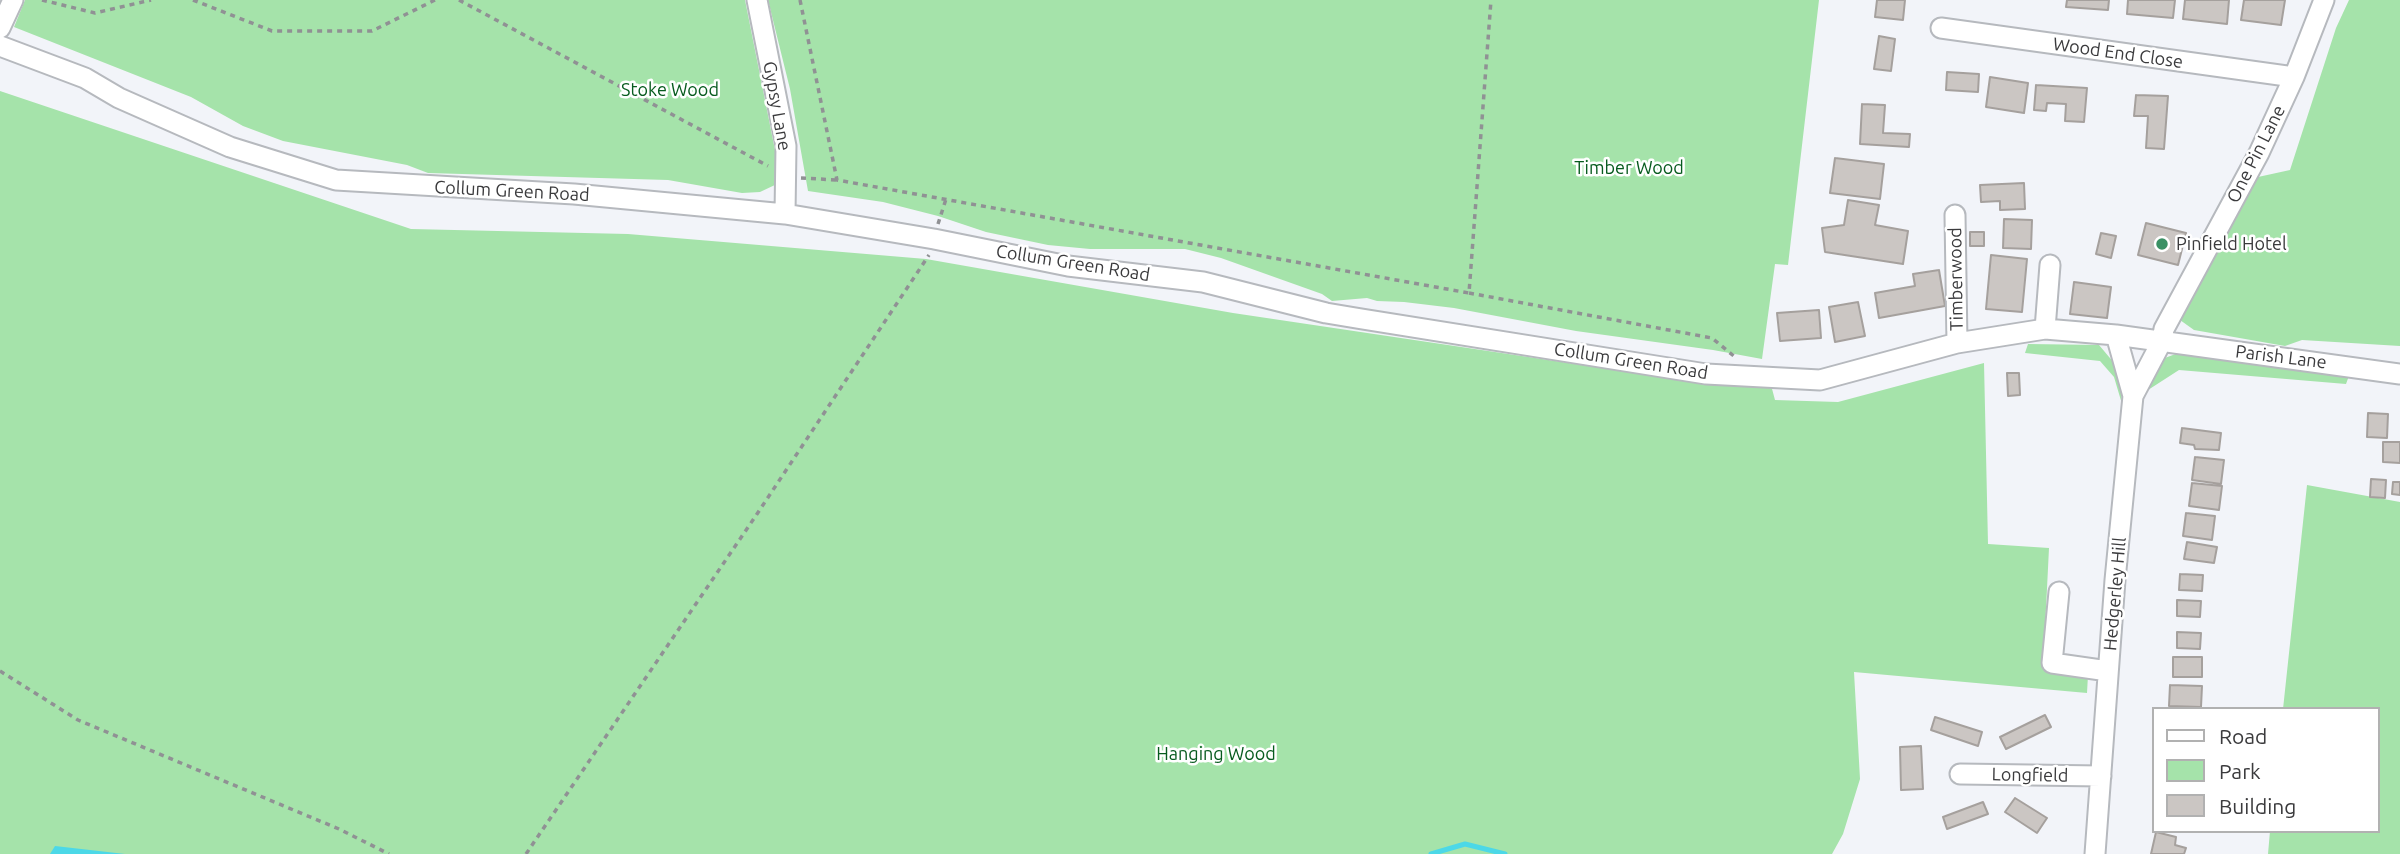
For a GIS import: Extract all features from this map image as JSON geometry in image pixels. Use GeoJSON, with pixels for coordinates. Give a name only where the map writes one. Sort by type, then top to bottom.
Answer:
{"type":"FeatureCollection","features":[{"type":"Feature","properties":{"kind":"street"},"geometry":{"type":"LineString","coordinates":[[0,28],[13,0]]}},
{"type":"Feature","properties":{"kind":"street","name":"Gypsy Lane"},"geometry":{"type":"LineString","coordinates":[[757,0],[786,146],[788,177],[785,214]]}},
{"type":"Feature","properties":{"kind":"street","name":"One Pin Lane"},"geometry":{"type":"LineString","coordinates":[[2162,341],[2164,328],[2259,153],[2325,0]]}},
{"type":"Feature","properties":{"kind":"street","name":"Wood End Close"},"geometry":{"type":"LineString","coordinates":[[1941,28],[2294,77]]}},
{"type":"Feature","properties":{"kind":"street","name":"Collum Green Road"},"geometry":{"type":"LineString","coordinates":[[0,46],[85,78],[119,98],[230,146],[336,180],[574,194],[785,214],[934,239],[1068,266],[1203,282],[1326,313],[1706,374],[1820,380],[1957,343],[2045,329],[2162,341]]}},
{"type":"Feature","properties":{"kind":"street","name":"Timberwood"},"geometry":{"type":"LineString","coordinates":[[1955,215],[1957,343]]}},
{"type":"Feature","properties":{"kind":"street"},"geometry":{"type":"LineString","coordinates":[[2045,329],[2050,265]]}},
{"type":"Feature","properties":{"kind":"street"},"geometry":{"type":"LineString","coordinates":[[2116,335],[2133,396]]}},
{"type":"Feature","properties":{"kind":"street","name":"Parish Lane"},"geometry":{"type":"LineString","coordinates":[[2162,341],[2400,374]]}},
{"type":"Feature","properties":{"kind":"street","name":"Hedgerley Hill"},"geometry":{"type":"LineString","coordinates":[[2095,854],[2108,671],[2133,396],[2162,341]]}},
{"type":"Feature","properties":{"kind":"street"},"geometry":{"type":"LineString","coordinates":[[2059,592],[2052,663],[2108,671]]}},
{"type":"Feature","properties":{"kind":"street","name":"Longfield"},"geometry":{"type":"LineString","coordinates":[[1960,774],[2101,776]]}},
{"type":"Feature","properties":{"kind":"path"},"geometry":{"type":"LineString","coordinates":[[41,0],[95,13],[151,0]]}},
{"type":"Feature","properties":{"kind":"path"},"geometry":{"type":"LineString","coordinates":[[193,0],[272,31],[372,32],[435,0]]}},
{"type":"Feature","properties":{"kind":"path"},"geometry":{"type":"LineString","coordinates":[[459,0],[788,177],[837,180],[1712,338],[1758,377]]}},
{"type":"Feature","properties":{"kind":"path"},"geometry":{"type":"LineString","coordinates":[[800,0],[837,180]]}},
{"type":"Feature","properties":{"kind":"path"},"geometry":{"type":"LineString","coordinates":[[1469,293],[1492,0]]}},
{"type":"Feature","properties":{"kind":"path"},"geometry":{"type":"LineString","coordinates":[[526,854],[930,253],[946,199]]}},
{"type":"Feature","properties":{"kind":"path"},"geometry":{"type":"LineString","coordinates":[[0,671],[78,720],[339,829],[389,854]]}},
{"type":"Feature","properties":{"kind":"green space","name":"Stoke Wood"},"geometry":{"type":"Polygon","coordinates":[[[25,0],[745,0],[777,160],[774,180],[777,184],[760,192],[742,193],[668,180],[428,173],[407,165],[283,141],[243,126],[191,97],[14,27],[25,0]]]}},
{"type":"Feature","properties":{"kind":"green space","name":"Timber Wood"},"geometry":{"type":"Polygon","coordinates":[[[768,0],[1819,0],[1788,265],[1775,264],[1762,359],[1576,331],[1454,308],[1367,298],[1332,301],[1322,294],[1221,258],[1185,249],[1090,249],[1048,245],[986,232],[883,202],[808,191],[790,89],[768,0]]]}},
{"type":"Feature","properties":{"kind":"green space"},"geometry":{"type":"Polygon","coordinates":[[[2349,0],[2400,0],[2400,346],[2302,340],[2285,346],[2194,330],[2180,320],[2258,177],[2290,170],[2336,28],[2349,0]]]}},
{"type":"Feature","properties":{"kind":"green space","name":"Hanging Wood"},"geometry":{"type":"Polygon","coordinates":[[[0,91],[411,229],[628,234],[926,259],[1233,313],[1703,383],[1771,385],[1775,400],[1838,402],[1984,363],[1988,544],[2049,548],[2043,669],[2088,675],[2087,693],[1854,672],[1860,779],[1843,834],[1832,854],[0,854],[0,91]]]}},
{"type":"Feature","properties":{"kind":"green space"},"geometry":{"type":"Polygon","coordinates":[[[2028,344],[2099,345],[2120,370],[2122,404],[2114,377],[2100,361],[2025,353],[2028,344]]]}},
{"type":"Feature","properties":{"kind":"green space"},"geometry":{"type":"Polygon","coordinates":[[[2181,352],[2350,373],[2346,384],[2179,370],[2148,390],[2162,359],[2181,352]]]}},
{"type":"Feature","properties":{"kind":"green space"},"geometry":{"type":"Polygon","coordinates":[[[2307,485],[2400,502],[2400,854],[2268,854],[2270,833],[2379,833],[2379,707],[2283,707],[2307,485]]]}},
{"type":"Feature","properties":{"kind":"water"},"geometry":{"type":"Polygon","coordinates":[[[55,846],[125,854],[50,854],[55,846]]]}},
{"type":"Feature","properties":{"kind":"building"},"geometry":{"type":"Polygon","coordinates":[[[1877,0],[1905,0],[1903,20],[1875,17],[1877,0]]]}},
{"type":"Feature","properties":{"kind":"building"},"geometry":{"type":"Polygon","coordinates":[[[2067,0],[2109,0],[2108,10],[2066,7],[2067,0]]]}},
{"type":"Feature","properties":{"kind":"building"},"geometry":{"type":"Polygon","coordinates":[[[2128,0],[2175,0],[2173,18],[2127,14],[2128,0]]]}},
{"type":"Feature","properties":{"kind":"building"},"geometry":{"type":"Polygon","coordinates":[[[2185,0],[2229,0],[2227,24],[2183,19],[2185,0]]]}},
{"type":"Feature","properties":{"kind":"building"},"geometry":{"type":"Polygon","coordinates":[[[2244,0],[2285,0],[2281,25],[2241,20],[2244,0]]]}},
{"type":"Feature","properties":{"kind":"building"},"geometry":{"type":"Polygon","coordinates":[[[1879,36],[1895,39],[1891,71],[1874,69],[1879,36]]]}},
{"type":"Feature","properties":{"kind":"building"},"geometry":{"type":"Polygon","coordinates":[[[1947,72],[1979,74],[1978,92],[1946,90],[1947,72]]]}},
{"type":"Feature","properties":{"kind":"building"},"geometry":{"type":"Polygon","coordinates":[[[1990,77],[2028,83],[2024,113],[1986,107],[1990,77]]]}},
{"type":"Feature","properties":{"kind":"building"},"geometry":{"type":"Polygon","coordinates":[[[2036,85],[2087,88],[2084,122],[2065,121],[2066,104],[2047,103],[2046,111],[2034,110],[2036,85]]]}},
{"type":"Feature","properties":{"kind":"building"},"geometry":{"type":"Polygon","coordinates":[[[2136,95],[2168,96],[2164,149],[2146,148],[2148,116],[2134,116],[2136,95]]]}},
{"type":"Feature","properties":{"kind":"building"},"geometry":{"type":"Polygon","coordinates":[[[1862,104],[1885,105],[1883,133],[1910,134],[1909,147],[1860,144],[1862,104]]]}},
{"type":"Feature","properties":{"kind":"building"},"geometry":{"type":"Polygon","coordinates":[[[1835,158],[1884,164],[1880,199],[1830,193],[1835,158]]]}},
{"type":"Feature","properties":{"kind":"building"},"geometry":{"type":"Polygon","coordinates":[[[2024,183],[2025,209],[2000,210],[2000,201],[1981,202],[1980,185],[2024,183]]]}},
{"type":"Feature","properties":{"kind":"building"},"geometry":{"type":"Polygon","coordinates":[[[1848,200],[1879,205],[1875,225],[1908,231],[1903,264],[1825,252],[1822,228],[1844,225],[1848,200]]]}},
{"type":"Feature","properties":{"kind":"building"},"geometry":{"type":"Polygon","coordinates":[[[2004,219],[2032,220],[2031,249],[2003,248],[2004,219]]]}},
{"type":"Feature","properties":{"kind":"building","name":"Pinfield Hotel"},"geometry":{"type":"Polygon","coordinates":[[[2146,223],[2186,233],[2178,265],[2138,255],[2146,223]]]}},
{"type":"Feature","properties":{"kind":"building"},"geometry":{"type":"Polygon","coordinates":[[[1970,232],[1984,232],[1984,246],[1970,246],[1970,232]]]}},
{"type":"Feature","properties":{"kind":"building"},"geometry":{"type":"Polygon","coordinates":[[[2101,233],[2116,236],[2111,258],[2096,254],[2101,233]]]}},
{"type":"Feature","properties":{"kind":"building"},"geometry":{"type":"Polygon","coordinates":[[[1991,255],[2027,259],[2022,312],[1986,309],[1991,255]]]}},
{"type":"Feature","properties":{"kind":"building"},"geometry":{"type":"Polygon","coordinates":[[[1939,270],[1945,306],[1879,318],[1875,293],[1915,286],[1913,274],[1939,270]]]}},
{"type":"Feature","properties":{"kind":"building"},"geometry":{"type":"Polygon","coordinates":[[[2074,282],[2111,287],[2107,318],[2070,314],[2074,282]]]}},
{"type":"Feature","properties":{"kind":"building"},"geometry":{"type":"Polygon","coordinates":[[[1858,302],[1865,336],[1835,342],[1829,307],[1858,302]]]}},
{"type":"Feature","properties":{"kind":"building"},"geometry":{"type":"Polygon","coordinates":[[[1819,310],[1821,338],[1780,341],[1777,313],[1819,310]]]}},
{"type":"Feature","properties":{"kind":"building"},"geometry":{"type":"Polygon","coordinates":[[[2007,373],[2019,373],[2020,395],[2008,396],[2007,373]]]}},
{"type":"Feature","properties":{"kind":"building"},"geometry":{"type":"Polygon","coordinates":[[[2368,413],[2388,414],[2387,438],[2367,437],[2368,413]]]}},
{"type":"Feature","properties":{"kind":"building"},"geometry":{"type":"Polygon","coordinates":[[[2182,428],[2221,433],[2219,450],[2195,449],[2194,445],[2180,443],[2182,428]]]}},
{"type":"Feature","properties":{"kind":"building"},"geometry":{"type":"Polygon","coordinates":[[[2383,442],[2400,442],[2400,463],[2383,462],[2383,442]]]}},
{"type":"Feature","properties":{"kind":"building"},"geometry":{"type":"Polygon","coordinates":[[[2195,457],[2224,460],[2221,484],[2192,480],[2195,457]]]}},
{"type":"Feature","properties":{"kind":"building"},"geometry":{"type":"Polygon","coordinates":[[[2371,479],[2386,480],[2385,498],[2370,497],[2371,479]]]}},
{"type":"Feature","properties":{"kind":"building"},"geometry":{"type":"Polygon","coordinates":[[[2393,482],[2400,482],[2400,495],[2392,494],[2393,482]]]}},
{"type":"Feature","properties":{"kind":"building"},"geometry":{"type":"Polygon","coordinates":[[[2192,483],[2222,486],[2219,510],[2189,506],[2192,483]]]}},
{"type":"Feature","properties":{"kind":"building"},"geometry":{"type":"Polygon","coordinates":[[[2186,513],[2215,516],[2212,540],[2183,536],[2186,513]]]}},
{"type":"Feature","properties":{"kind":"building"},"geometry":{"type":"Polygon","coordinates":[[[2187,542],[2217,547],[2214,563],[2184,559],[2187,542]]]}},
{"type":"Feature","properties":{"kind":"building"},"geometry":{"type":"Polygon","coordinates":[[[2180,574],[2203,575],[2202,591],[2179,590],[2180,574]]]}},
{"type":"Feature","properties":{"kind":"building"},"geometry":{"type":"Polygon","coordinates":[[[2177,600],[2201,601],[2200,617],[2177,616],[2177,600]]]}},
{"type":"Feature","properties":{"kind":"building"},"geometry":{"type":"Polygon","coordinates":[[[2177,632],[2201,633],[2200,649],[2177,648],[2177,632]]]}},
{"type":"Feature","properties":{"kind":"building"},"geometry":{"type":"Polygon","coordinates":[[[2173,657],[2202,657],[2202,677],[2173,677],[2173,657]]]}},
{"type":"Feature","properties":{"kind":"building"},"geometry":{"type":"Polygon","coordinates":[[[2170,685],[2202,686],[2201,707],[2169,706],[2170,685]]]}},
{"type":"Feature","properties":{"kind":"building"},"geometry":{"type":"Polygon","coordinates":[[[2045,715],[2051,727],[2006,749],[2000,737],[2045,715]]]}},
{"type":"Feature","properties":{"kind":"building"},"geometry":{"type":"Polygon","coordinates":[[[1935,717],[1982,732],[1978,746],[1931,730],[1935,717]]]}},
{"type":"Feature","properties":{"kind":"building"},"geometry":{"type":"Polygon","coordinates":[[[1921,746],[1923,789],[1901,790],[1900,747],[1921,746]]]}},
{"type":"Feature","properties":{"kind":"building"},"geometry":{"type":"Polygon","coordinates":[[[2015,798],[2047,818],[2037,833],[2005,812],[2015,798]]]}},
{"type":"Feature","properties":{"kind":"building"},"geometry":{"type":"Polygon","coordinates":[[[1983,802],[1988,814],[1947,829],[1943,817],[1983,802]]]}},
{"type":"Feature","properties":{"kind":"building"},"geometry":{"type":"Polygon","coordinates":[[[2156,833],[2176,837],[2175,845],[2186,848],[2184,854],[2151,854],[2156,833]]]}},
{"type":"Feature","properties":{"kind":"waterway"},"geometry":{"type":"LineString","coordinates":[[1431,854],[1465,844],[1505,854]]}},
{"type":"Feature","properties":{"kind":"place","name":"Pinfield Hotel"},"geometry":{"type":"Point","coordinates":[2162,244]}}]}
